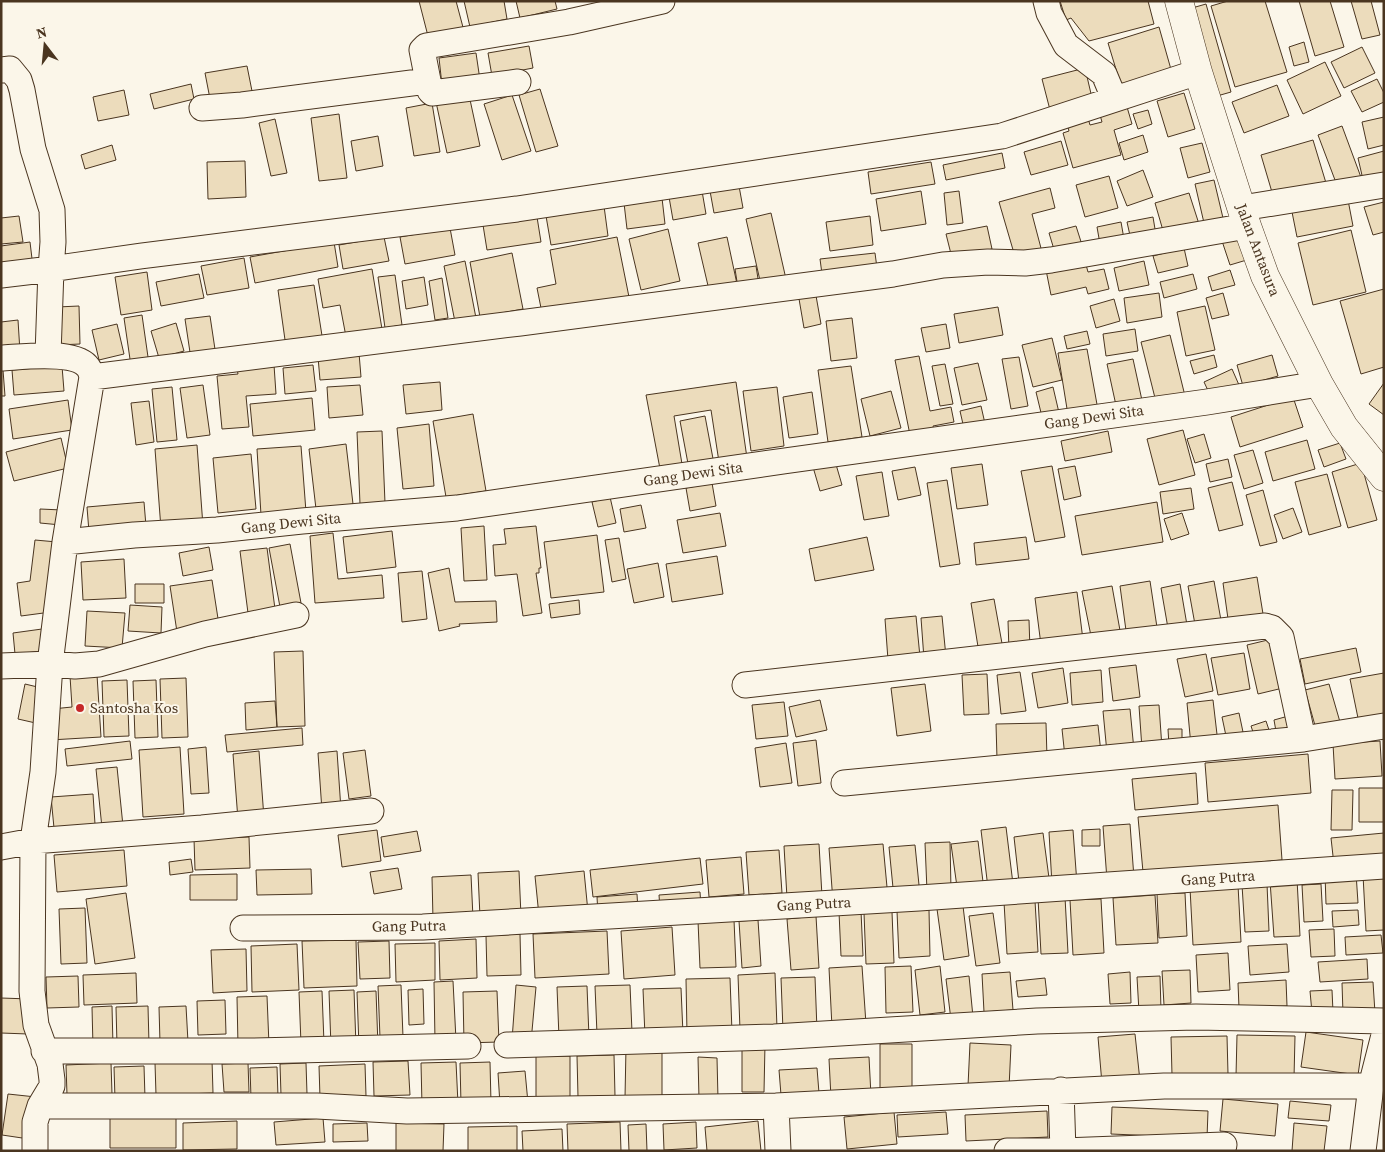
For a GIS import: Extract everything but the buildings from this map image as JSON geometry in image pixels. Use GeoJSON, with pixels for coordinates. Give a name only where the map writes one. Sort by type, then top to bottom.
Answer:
{"type":"FeatureCollection","features":[{"type":"Feature","properties":{"kind":"main road","name":"Jalan Antasura"},"geometry":{"type":"LineString","coordinates":[[1183,2],[1198,72],[1244,217],[1265,276],[1319,384],[1344,427],[1384,477]]}},
{"type":"Feature","properties":{"kind":"street"},"geometry":{"type":"LineString","coordinates":[[518,82],[432,93],[427,82],[421,53],[426,46],[567,11],[662,1]]}},
{"type":"Feature","properties":{"kind":"street"},"geometry":{"type":"LineString","coordinates":[[1046,1],[1049,13],[1066,45],[1104,74],[1114,98]]}},
{"type":"Feature","properties":{"kind":"street"},"geometry":{"type":"LineString","coordinates":[[1,70],[10,69],[15,74],[22,90],[33,149],[52,210],[53,242],[48,355]]}},
{"type":"Feature","properties":{"kind":"street"},"geometry":{"type":"LineString","coordinates":[[1,275],[517,209],[1002,136],[1198,72]]}},
{"type":"Feature","properties":{"kind":"street"},"geometry":{"type":"LineString","coordinates":[[202,108],[242,105],[427,82]]}},
{"type":"Feature","properties":{"kind":"street"},"geometry":{"type":"LineString","coordinates":[[92,377],[530,322],[943,266],[988,262],[1025,263],[1051,260],[1384,185]]}},
{"type":"Feature","properties":{"kind":"street"},"geometry":{"type":"LineString","coordinates":[[1,358],[48,355],[82,361],[89,367],[92,377],[65,542],[50,664],[43,772],[33,841],[32,991],[36,1025],[50,1064],[52,1086],[40,1106],[35,1122],[31,1150]]}},
{"type":"Feature","properties":{"kind":"street","name":"Gang Dewi Sita"},"geometry":{"type":"LineString","coordinates":[[65,542],[457,508],[784,460],[1207,402],[1319,384]]}},
{"type":"Feature","properties":{"kind":"street"},"geometry":{"type":"LineString","coordinates":[[1,666],[50,664],[75,666],[99,664],[205,634],[296,615]]}},
{"type":"Feature","properties":{"kind":"street"},"geometry":{"type":"LineString","coordinates":[[745,685],[1265,626],[1272,628],[1281,637],[1303,739]]}},
{"type":"Feature","properties":{"kind":"street"},"geometry":{"type":"LineString","coordinates":[[844,783],[1303,739],[1384,726]]}},
{"type":"Feature","properties":{"kind":"street"},"geometry":{"type":"LineString","coordinates":[[1,847],[33,841],[202,828],[371,811]]}},
{"type":"Feature","properties":{"kind":"street","name":"Gang Putra"},"geometry":{"type":"LineString","coordinates":[[243,928],[423,927],[909,899],[1384,866]]}},
{"type":"Feature","properties":{"kind":"street"},"geometry":{"type":"LineString","coordinates":[[507,1045],[774,1037],[1037,1021],[1196,1017],[1384,1021]]}},
{"type":"Feature","properties":{"kind":"street"},"geometry":{"type":"LineString","coordinates":[[1363,1151],[1370,1086],[1384,1035]]}},
{"type":"Feature","properties":{"kind":"street"},"geometry":{"type":"LineString","coordinates":[[44,1051],[253,1052],[468,1046]]}},
{"type":"Feature","properties":{"kind":"street"},"geometry":{"type":"LineString","coordinates":[[40,1106],[317,1106],[406,1112],[776,1106],[1164,1086],[1370,1086]]}},
{"type":"Feature","properties":{"kind":"street"},"geometry":{"type":"LineString","coordinates":[[1061,1090],[1063,1151]]}},
{"type":"Feature","properties":{"kind":"street"},"geometry":{"type":"LineString","coordinates":[[776,1106],[778,1151]]}},
{"type":"Feature","properties":{"kind":"street"},"geometry":{"type":"LineString","coordinates":[[1007,1151],[1063,1151],[1224,1145]]}},
{"type":"Feature","properties":{"kind":"place","name":"Santosha Kos"},"geometry":{"type":"Point","coordinates":[80,708]}}]}
